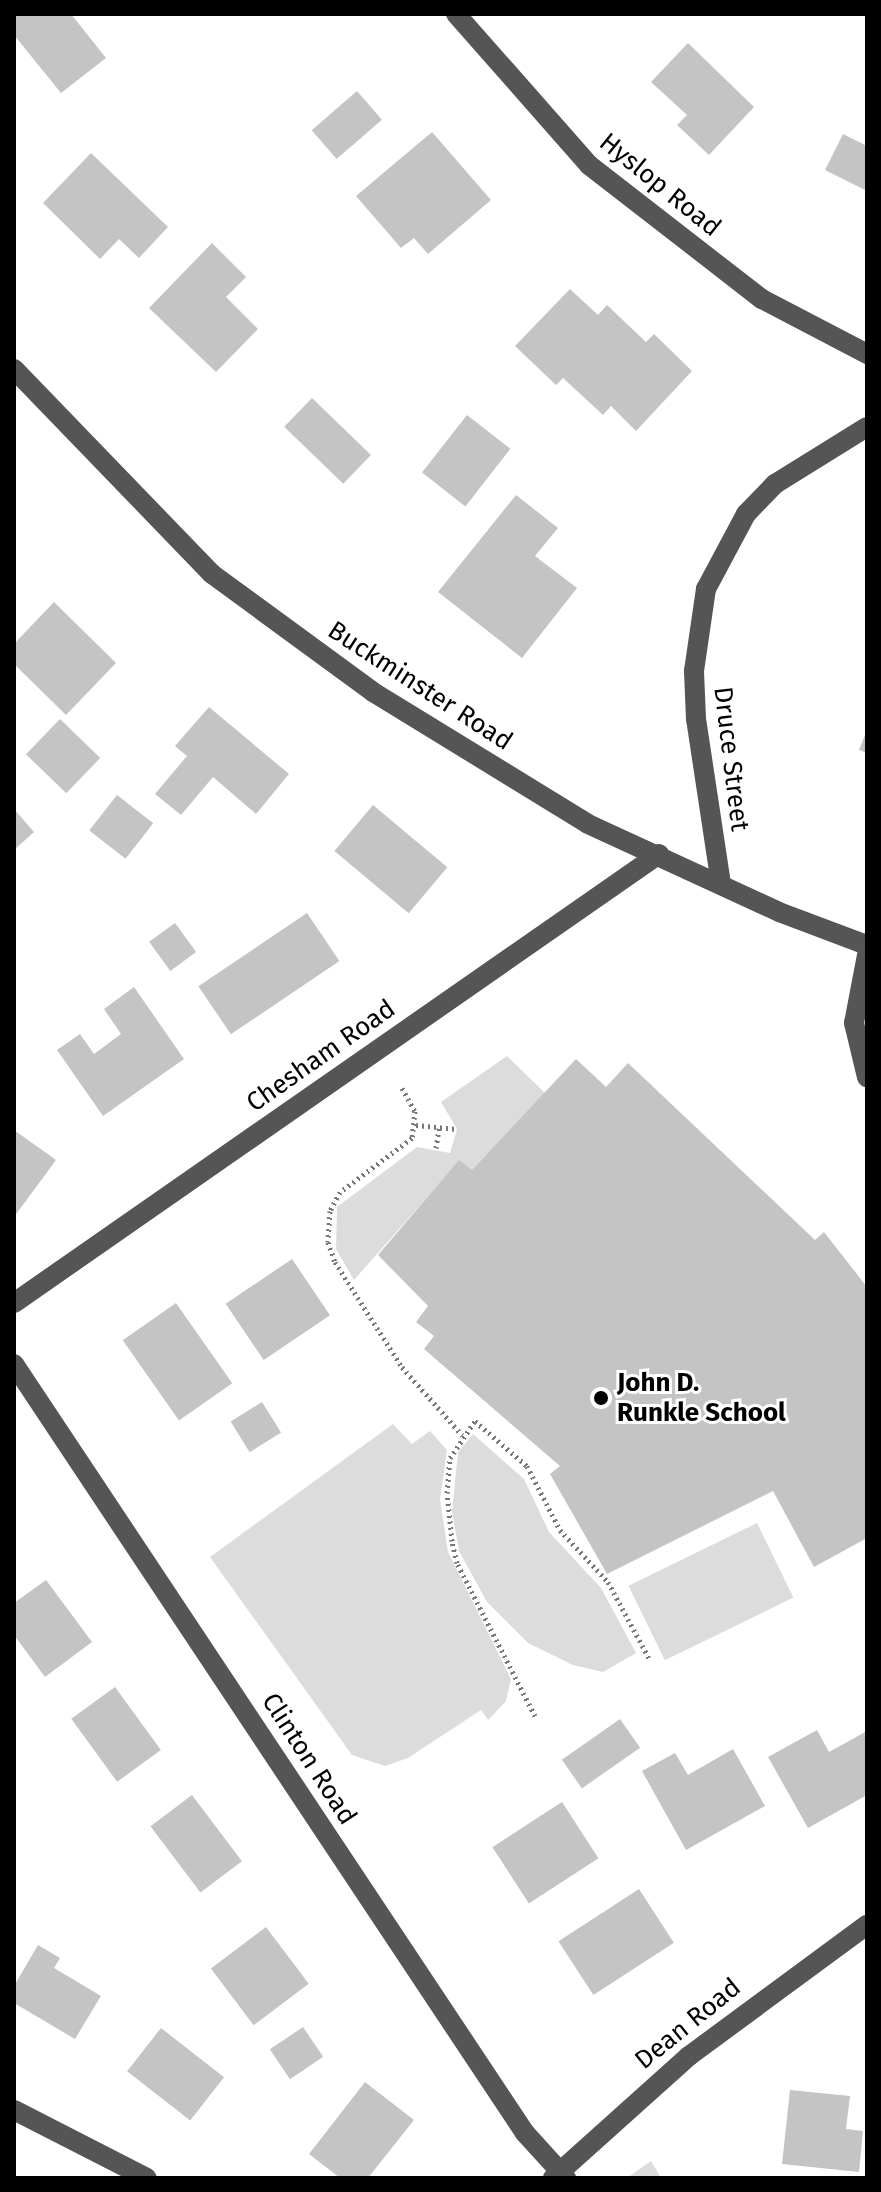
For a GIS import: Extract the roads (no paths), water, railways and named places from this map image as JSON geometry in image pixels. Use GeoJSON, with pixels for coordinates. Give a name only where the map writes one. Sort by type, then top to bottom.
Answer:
{"type":"FeatureCollection","features":[{"type":"Feature","properties":{"kind":"street","name":"Hyslop Road"},"geometry":{"type":"LineString","coordinates":[[456,14],[589,165],[762,299],[867,354]]}},
{"type":"Feature","properties":{"kind":"street","name":"Buckminster Road"},"geometry":{"type":"LineString","coordinates":[[14,369],[212,574],[373,692],[588,824],[867,945]]}},
{"type":"Feature","properties":{"kind":"street","name":"Druce Street"},"geometry":{"type":"LineString","coordinates":[[721,884],[696,719],[694,671],[706,589],[746,514],[775,484],[867,427]]}},
{"type":"Feature","properties":{"kind":"street","name":"Chesham Road"},"geometry":{"type":"LineString","coordinates":[[14,1303],[659,854]]}},
{"type":"Feature","properties":{"kind":"street"},"geometry":{"type":"LineString","coordinates":[[867,955],[854,1023],[867,1077]]}},
{"type":"Feature","properties":{"kind":"street","name":"Clinton Road"},"geometry":{"type":"LineString","coordinates":[[14,1364],[525,2133],[559,2176]]}},
{"type":"Feature","properties":{"kind":"street","name":"Dean Road"},"geometry":{"type":"LineString","coordinates":[[559,2176],[717,2033],[867,1925]]}},
{"type":"Feature","properties":{"kind":"street"},"geometry":{"type":"LineString","coordinates":[[14,2110],[147,2178]]}},
{"type":"Feature","properties":{"kind":"place","name":"John D. Runkle School"},"geometry":{"type":"Point","coordinates":[601,1398]}}]}
